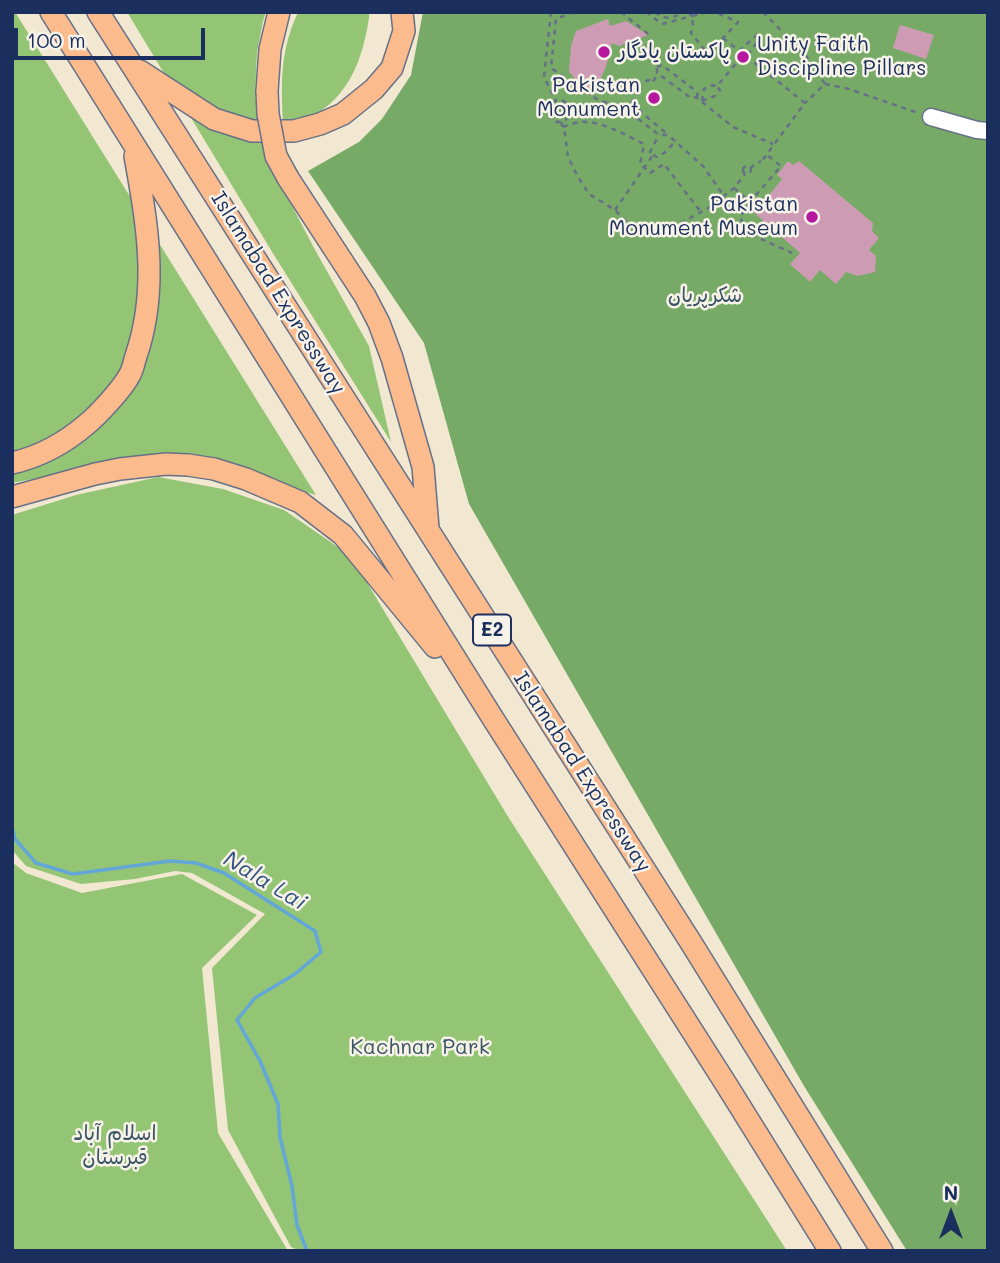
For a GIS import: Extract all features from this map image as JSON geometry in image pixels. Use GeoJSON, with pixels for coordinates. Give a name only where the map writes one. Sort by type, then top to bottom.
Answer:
{"type":"FeatureCollection","features":[{"type":"Feature","properties":{"kind":"highway","name":"Islamabad Expressway"},"geometry":{"type":"LineString","coordinates":[[51,12],[830,1251]]}},
{"type":"Feature","properties":{"kind":"highway","name":"Islamabad Expressway"},"geometry":{"type":"LineString","coordinates":[[98,12],[690,941],[882,1251]]}},
{"type":"Feature","properties":{"kind":"highway"},"geometry":{"type":"LineString","coordinates":[[279,12],[270,49],[267,91],[268,114],[276,156],[365,296],[379,323],[392,358],[423,467],[429,532]]}},
{"type":"Feature","properties":{"kind":"highway"},"geometry":{"type":"LineString","coordinates":[[135,68],[214,119],[252,131],[294,131],[343,114],[374,89],[392,68],[404,31],[402,12]]}},
{"type":"Feature","properties":{"kind":"highway"},"geometry":{"type":"LineString","coordinates":[[12,463],[25,460],[72,437],[97,415],[129,376],[144,332],[149,297],[149,246],[132,143]]}},
{"type":"Feature","properties":{"kind":"highway"},"geometry":{"type":"LineString","coordinates":[[12,497],[95,474],[166,464],[214,469],[246,479],[300,502],[343,534],[492,717]]}},
{"type":"Feature","properties":{"kind":"street"},"geometry":{"type":"LineString","coordinates":[[931,117],[988,131]]}},
{"type":"Feature","properties":{"kind":"path"},"geometry":{"type":"LineString","coordinates":[[551,12],[544,77],[556,101]]}},
{"type":"Feature","properties":{"kind":"path"},"geometry":{"type":"LineString","coordinates":[[574,12],[556,19],[551,68],[598,100],[624,108],[659,135],[668,135]]}},
{"type":"Feature","properties":{"kind":"path"},"geometry":{"type":"LineString","coordinates":[[621,12],[647,33],[658,74],[652,83],[649,80],[637,84],[638,93],[624,108]]}},
{"type":"Feature","properties":{"kind":"path"},"geometry":{"type":"LineString","coordinates":[[646,12],[663,24],[707,12]]}},
{"type":"Feature","properties":{"kind":"path"},"geometry":{"type":"LineString","coordinates":[[655,12],[665,18],[686,12],[692,16]]}},
{"type":"Feature","properties":{"kind":"path"},"geometry":{"type":"LineString","coordinates":[[692,16],[691,33],[708,54],[737,22],[715,12]]}},
{"type":"Feature","properties":{"kind":"path"},"geometry":{"type":"LineString","coordinates":[[763,12],[808,58],[825,84],[849,89],[931,117]]}},
{"type":"Feature","properties":{"kind":"path"},"geometry":{"type":"LineString","coordinates":[[702,101],[704,89],[710,85],[717,86],[760,38],[760,32],[740,51]]}},
{"type":"Feature","properties":{"kind":"path"},"geometry":{"type":"LineString","coordinates":[[723,38],[805,103]]}},
{"type":"Feature","properties":{"kind":"path"},"geometry":{"type":"LineString","coordinates":[[657,67],[662,65],[678,77],[696,91],[696,97]]}},
{"type":"Feature","properties":{"kind":"path"},"geometry":{"type":"LineString","coordinates":[[658,74],[691,98],[696,97],[702,101],[733,127],[773,144]]}},
{"type":"Feature","properties":{"kind":"path"},"geometry":{"type":"LineString","coordinates":[[672,84],[678,77]]}},
{"type":"Feature","properties":{"kind":"path"},"geometry":{"type":"LineString","coordinates":[[561,121],[568,157],[589,194],[615,210],[628,223],[681,223],[734,188],[745,174],[744,168],[750,168],[761,161],[805,103],[825,84]]}},
{"type":"Feature","properties":{"kind":"path"},"geometry":{"type":"LineString","coordinates":[[702,101],[715,96],[720,90],[717,87]]}},
{"type":"Feature","properties":{"kind":"path"},"geometry":{"type":"LineString","coordinates":[[556,101],[566,102],[570,108],[567,118],[561,121],[554,120],[549,115],[549,108],[556,101]]}},
{"type":"Feature","properties":{"kind":"path"},"geometry":{"type":"LineString","coordinates":[[631,103],[703,166],[724,196]]}},
{"type":"Feature","properties":{"kind":"path"},"geometry":{"type":"LineString","coordinates":[[640,121],[646,116]]}},
{"type":"Feature","properties":{"kind":"path"},"geometry":{"type":"LineString","coordinates":[[563,127],[582,122],[619,130],[643,144],[640,164],[650,173],[664,164],[701,212]]}},
{"type":"Feature","properties":{"kind":"path"},"geometry":{"type":"LineString","coordinates":[[653,155],[650,152],[659,135]]}},
{"type":"Feature","properties":{"kind":"path"},"geometry":{"type":"LineString","coordinates":[[653,155],[657,157],[676,142]]}},
{"type":"Feature","properties":{"kind":"path"},"geometry":{"type":"LineString","coordinates":[[766,154],[781,166],[740,217],[748,233],[792,253]]}},
{"type":"Feature","properties":{"kind":"path"},"geometry":{"type":"LineString","coordinates":[[615,210],[653,155]]}},
{"type":"Feature","properties":{"kind":"path"},"geometry":{"type":"LineString","coordinates":[[734,188],[750,202]]}},
{"type":"Feature","properties":{"kind":"green space"},"geometry":{"type":"Polygon","coordinates":[[[12,12],[15,12],[316,495],[167,453],[12,483],[12,12]]]}},
{"type":"Feature","properties":{"kind":"green space"},"geometry":{"type":"Polygon","coordinates":[[[127,12],[266,12],[257,52],[255,94],[264,152],[369,346],[391,442],[274,255],[127,12]]]}},
{"type":"Feature","properties":{"kind":"green space"},"geometry":{"type":"Polygon","coordinates":[[[298,12],[369,12],[369,18],[358,62],[335,99],[310,117],[283,123],[283,67],[288,40],[298,12]]]}},
{"type":"Feature","properties":{"kind":"green space","name":"شکرپریاں"},"geometry":{"type":"Polygon","coordinates":[[[423,12],[988,12],[988,1251],[907,1251],[804,1086],[469,504],[424,343],[308,171],[359,142],[382,119],[411,75],[423,12]]]}},
{"type":"Feature","properties":{"kind":"green space","name":"Kachnar Park"},"geometry":{"type":"Polygon","coordinates":[[[158,477],[223,489],[284,510],[351,556],[507,815],[787,1251],[300,1251],[291,1247],[228,1130],[212,968],[265,914],[192,873],[175,871],[135,879],[81,884],[26,866],[12,850],[12,515],[76,495],[158,477]]]}},
{"type":"Feature","properties":{"kind":"green space","name":"اسلام آباد قبرستان"},"geometry":{"type":"Polygon","coordinates":[[[12,862],[26,873],[82,893],[182,874],[257,915],[202,968],[218,1133],[288,1251],[12,1251],[12,862]]]}},
{"type":"Feature","properties":{"kind":"building"},"geometry":{"type":"Polygon","coordinates":[[[608,19],[610,26],[626,21],[648,35],[619,46],[612,43],[606,67],[592,96],[569,72],[571,46],[576,31],[608,19]]]}},
{"type":"Feature","properties":{"kind":"building"},"geometry":{"type":"Polygon","coordinates":[[[900,25],[934,35],[926,59],[893,48],[900,25]]]}},
{"type":"Feature","properties":{"kind":"building","name":"Pakistan Monument Museum"},"geometry":{"type":"Polygon","coordinates":[[[788,161],[793,165],[799,161],[873,223],[872,231],[879,238],[869,250],[876,256],[875,272],[858,276],[846,272],[836,284],[820,270],[810,282],[790,264],[800,253],[751,210],[760,199],[765,200],[782,179],[777,175],[788,161]]]}},
{"type":"Feature","properties":{"kind":"waterway","name":"Nala Lai"},"geometry":{"type":"LineString","coordinates":[[12,827],[15,839],[36,863],[73,874],[170,861],[196,863],[224,873],[315,931],[321,952],[295,974],[255,998],[237,1020],[260,1061],[278,1104],[280,1137],[292,1186],[297,1225],[307,1251]]}},
{"type":"Feature","properties":{"kind":"place","name":"پاکستان یادگار"},"geometry":{"type":"Point","coordinates":[604,52]}},
{"type":"Feature","properties":{"kind":"place","name":"Unity Faith Discipline Pillars"},"geometry":{"type":"Point","coordinates":[743,57]}},
{"type":"Feature","properties":{"kind":"place","name":"Pakistan Monument"},"geometry":{"type":"Point","coordinates":[654,98]}},
{"type":"Feature","properties":{"kind":"place","name":"Pakistan Monument Museum"},"geometry":{"type":"Point","coordinates":[812,217]}}]}
